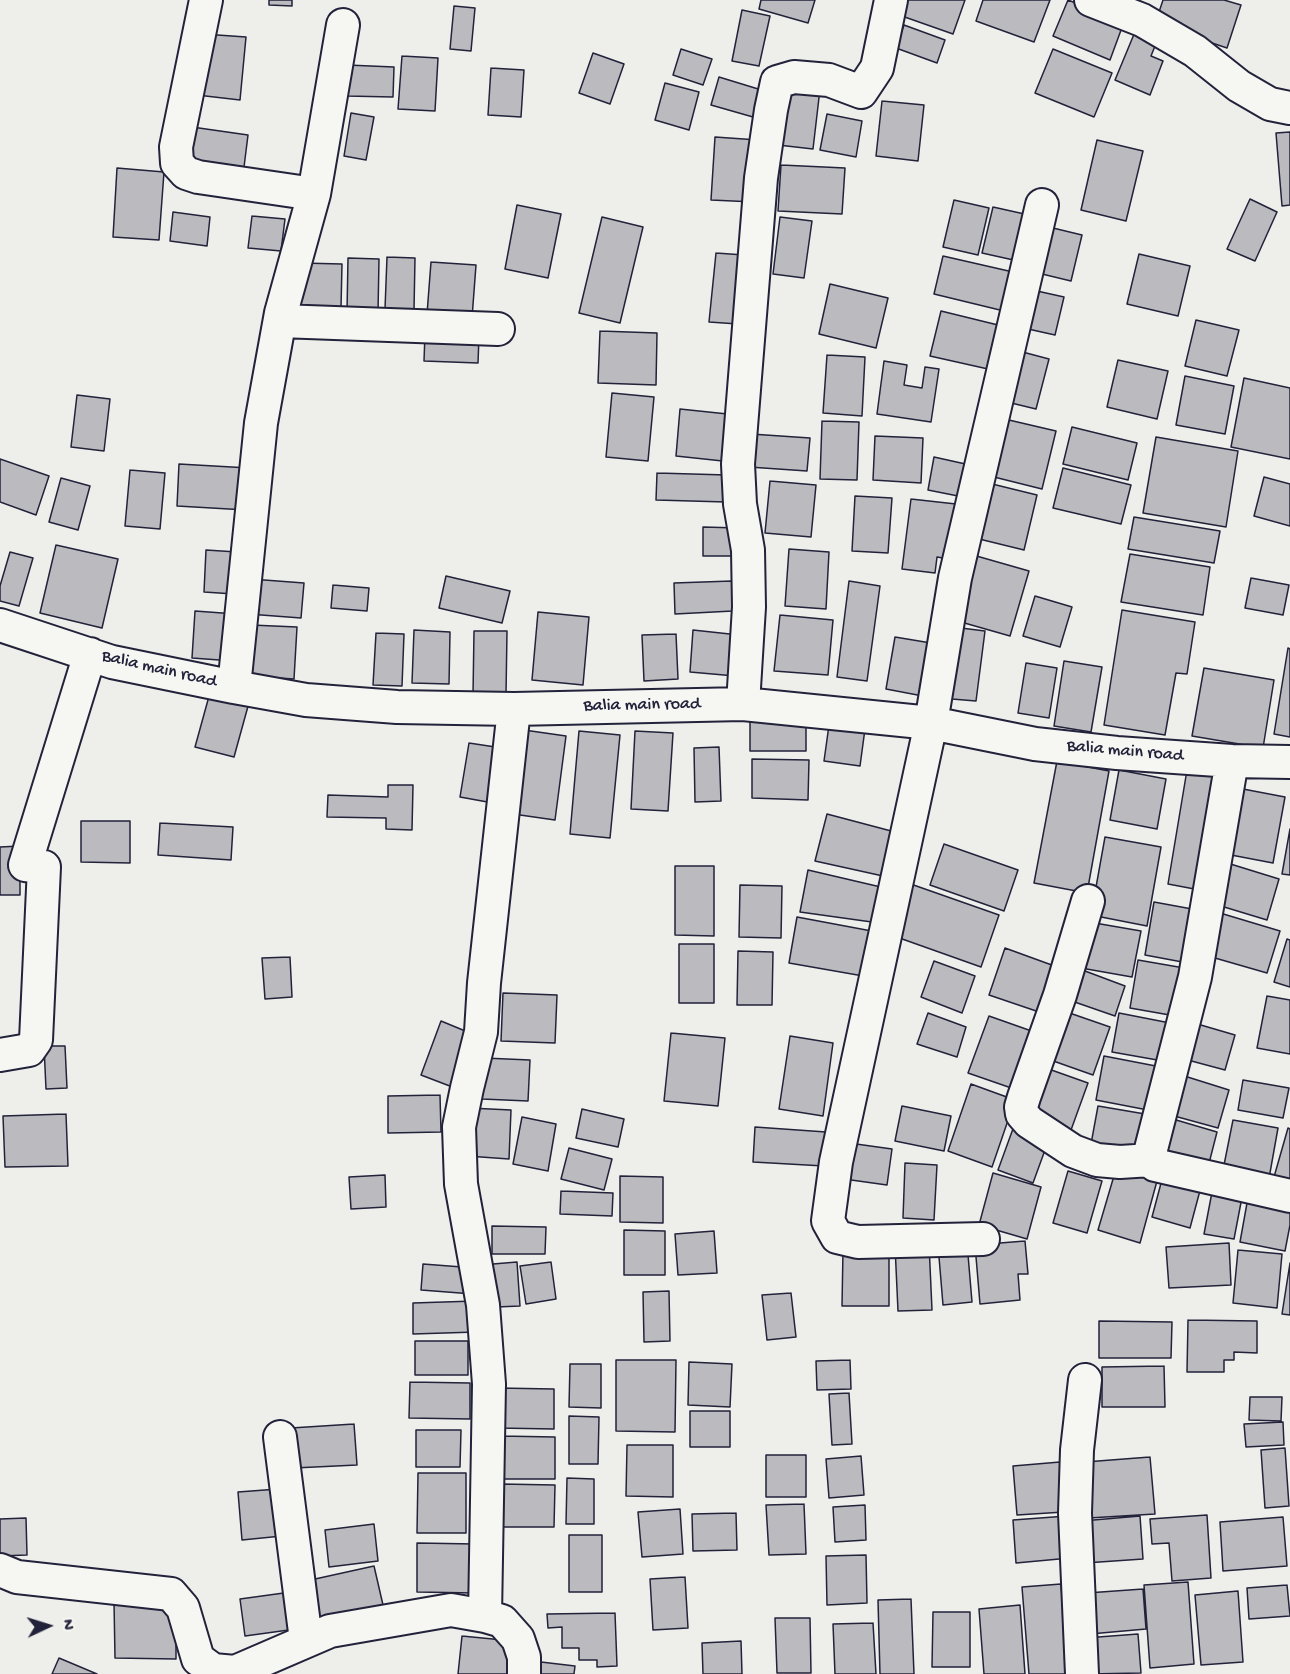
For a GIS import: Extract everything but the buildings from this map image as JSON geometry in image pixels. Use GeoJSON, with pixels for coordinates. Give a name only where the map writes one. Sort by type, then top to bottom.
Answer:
{"type":"FeatureCollection","features":[{"type":"Feature","properties":{"kind":"street"},"geometry":{"type":"LineString","coordinates":[[207,0],[176,147],[177,163],[186,172],[198,177],[314,194]]}},
{"type":"Feature","properties":{"kind":"street"},"geometry":{"type":"LineString","coordinates":[[743,704],[749,607],[748,550],[740,504],[738,464],[761,178],[775,91],[777,82],[794,77],[829,80],[861,92],[877,68],[891,0]]}},
{"type":"Feature","properties":{"kind":"street"},"geometry":{"type":"LineString","coordinates":[[1091,0],[1147,10],[1195,51],[1250,92],[1270,104],[1290,108]]}},
{"type":"Feature","properties":{"kind":"street"},"geometry":{"type":"LineString","coordinates":[[234,687],[261,423],[280,321],[314,194],[343,25]]}},
{"type":"Feature","properties":{"kind":"street"},"geometry":{"type":"LineString","coordinates":[[983,1239],[858,1242],[837,1237],[828,1221],[836,1162],[931,723],[954,578],[1042,205]]}},
{"type":"Feature","properties":{"kind":"street"},"geometry":{"type":"LineString","coordinates":[[280,321],[498,329]]}},
{"type":"Feature","properties":{"kind":"street","name":"Balia main road"},"geometry":{"type":"LineString","coordinates":[[0,625],[112,662],[306,700],[397,707],[514,709],[743,704],[931,723],[1035,744],[1117,753],[1232,761],[1290,762]]}},
{"type":"Feature","properties":{"kind":"street"},"geometry":{"type":"LineString","coordinates":[[0,1055],[29,1050],[36,1040],[44,867],[25,865],[90,654]]}},
{"type":"Feature","properties":{"kind":"street"},"geometry":{"type":"LineString","coordinates":[[485,1616],[489,1384],[483,1305],[461,1184],[459,1127],[481,1032],[514,709]]}},
{"type":"Feature","properties":{"kind":"street"},"geometry":{"type":"LineString","coordinates":[[1232,761],[1195,977],[1184,1028],[1150,1154],[1155,1165],[1290,1196]]}},
{"type":"Feature","properties":{"kind":"street"},"geometry":{"type":"LineString","coordinates":[[1088,900],[1060,995],[1024,1097],[1021,1107],[1022,1114],[1029,1122],[1073,1151],[1097,1160],[1120,1162],[1151,1160]]}},
{"type":"Feature","properties":{"kind":"street"},"geometry":{"type":"LineString","coordinates":[[1082,1674],[1075,1513],[1077,1450],[1085,1380]]}},
{"type":"Feature","properties":{"kind":"street"},"geometry":{"type":"LineString","coordinates":[[280,1437],[306,1640]]}},
{"type":"Feature","properties":{"kind":"street"},"geometry":{"type":"LineString","coordinates":[[0,1570],[16,1577],[171,1594],[183,1608],[198,1659],[199,1672],[235,1672],[330,1630],[451,1610],[485,1616],[502,1622],[518,1639],[524,1657],[524,1674]]}}]}
